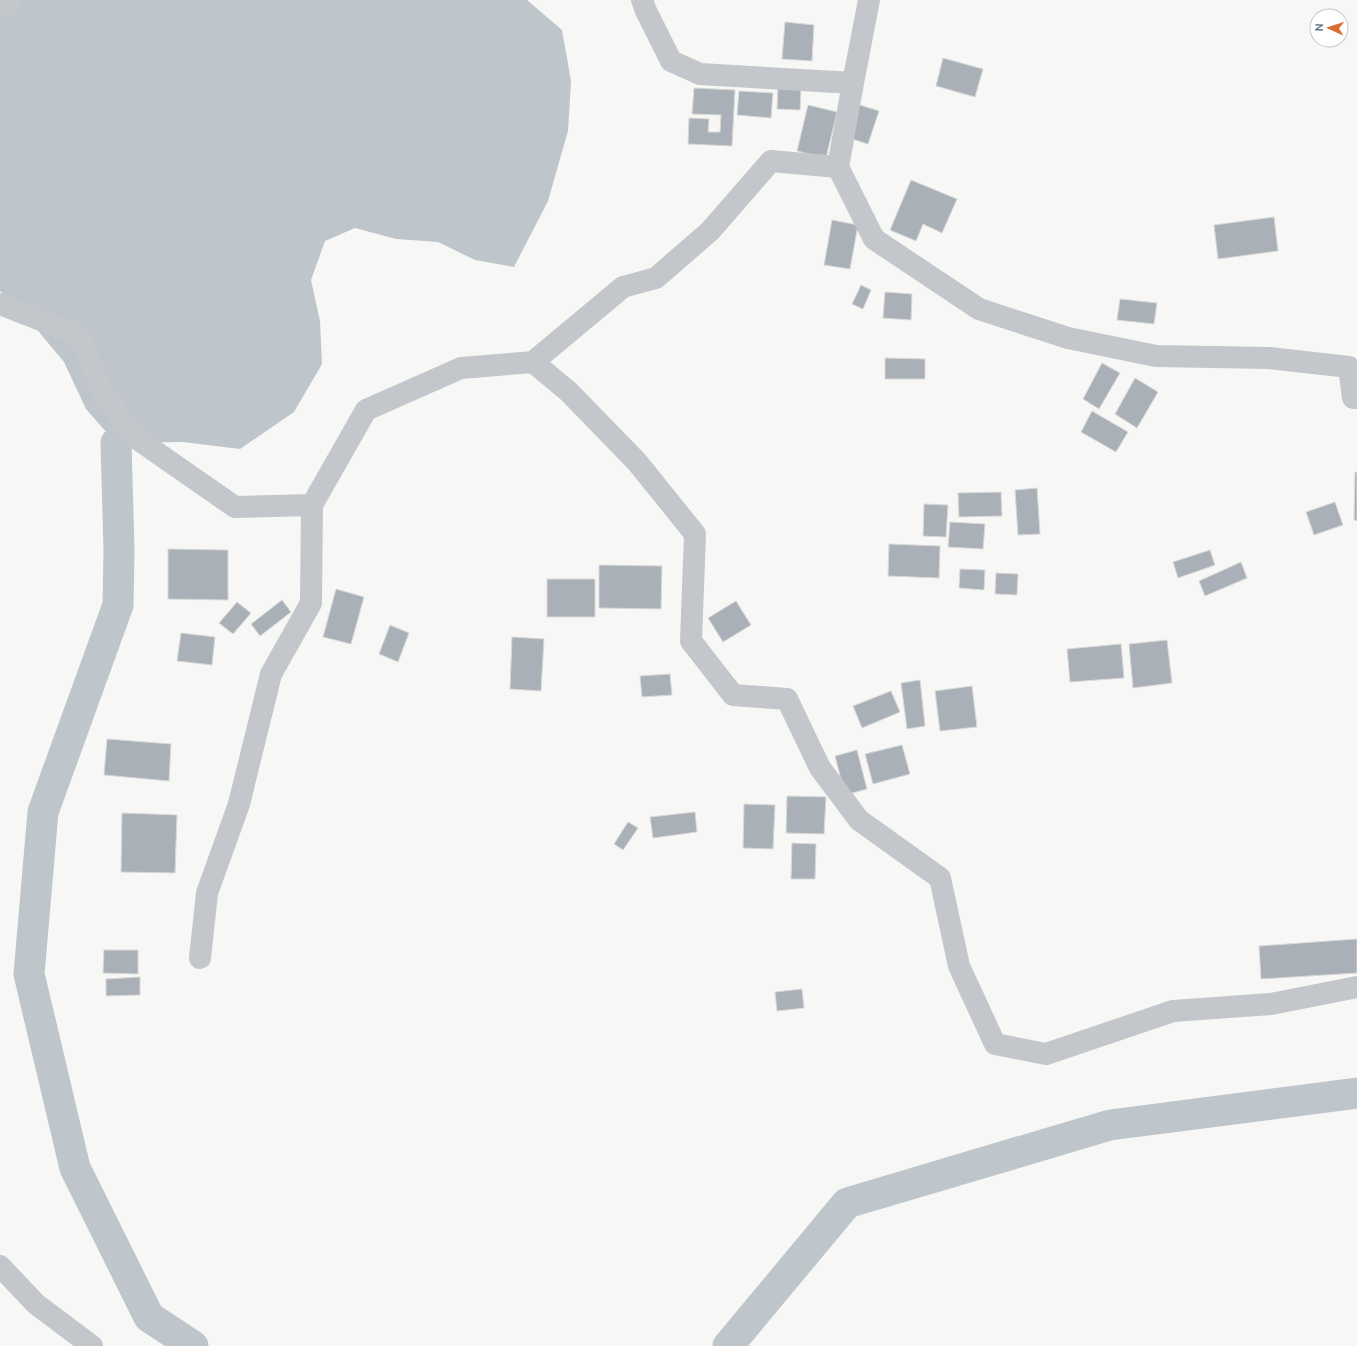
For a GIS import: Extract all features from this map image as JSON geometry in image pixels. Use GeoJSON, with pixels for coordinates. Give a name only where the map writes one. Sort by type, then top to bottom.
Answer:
{"type":"FeatureCollection","features":[{"type":"Feature","properties":{"kind":"street"},"geometry":{"type":"LineString","coordinates":[[0,8],[11,0]]}},
{"type":"Feature","properties":{"kind":"street"},"geometry":{"type":"LineString","coordinates":[[642,0],[671,61],[700,74],[853,83]]}},
{"type":"Feature","properties":{"kind":"street"},"geometry":{"type":"LineString","coordinates":[[869,0],[838,167],[874,239],[979,309],[1068,338],[1156,356],[1269,358],[1349,367],[1353,398],[1357,398]]}},
{"type":"Feature","properties":{"kind":"street"},"geometry":{"type":"LineString","coordinates":[[200,958],[207,893],[239,804],[271,674],[311,603],[312,505],[366,410],[460,368],[533,362],[623,287],[656,278],[710,231],[771,161],[838,167]]}},
{"type":"Feature","properties":{"kind":"street"},"geometry":{"type":"LineString","coordinates":[[0,304],[79,335],[101,389],[132,436],[235,507],[312,505]]}},
{"type":"Feature","properties":{"kind":"street"},"geometry":{"type":"LineString","coordinates":[[533,362],[569,392],[637,462],[695,534],[691,641],[733,695],[787,699],[820,768],[859,820],[940,878],[959,966],[995,1044],[1046,1054],[1173,1011],[1271,1004],[1357,988]]}},
{"type":"Feature","properties":{"kind":"street"},"geometry":{"type":"LineString","coordinates":[[0,1266],[36,1304],[92,1346]]}},
{"type":"Feature","properties":{"kind":"shaded area"},"geometry":{"type":"Polygon","coordinates":[[[18,0],[527,0],[562,30],[571,81],[568,131],[548,201],[514,267],[475,260],[438,242],[396,239],[355,228],[325,241],[311,280],[320,321],[322,364],[294,412],[240,449],[183,442],[116,443],[86,409],[64,362],[19,308],[0,291],[0,12],[18,0]]]}},
{"type":"Feature","properties":{"kind":"building"},"geometry":{"type":"Polygon","coordinates":[[[785,22],[814,25],[812,61],[782,59],[785,22]]]}},
{"type":"Feature","properties":{"kind":"building"},"geometry":{"type":"Polygon","coordinates":[[[943,58],[983,69],[975,97],[936,86],[943,58]]]}},
{"type":"Feature","properties":{"kind":"building"},"geometry":{"type":"Polygon","coordinates":[[[778,87],[801,89],[800,110],[777,109],[778,87]]]}},
{"type":"Feature","properties":{"kind":"building"},"geometry":{"type":"Polygon","coordinates":[[[694,88],[735,90],[732,146],[688,144],[689,118],[709,119],[708,132],[720,132],[721,115],[692,114],[694,88]]]}},
{"type":"Feature","properties":{"kind":"building"},"geometry":{"type":"Polygon","coordinates":[[[739,91],[773,93],[771,118],[737,115],[739,91]]]}},
{"type":"Feature","properties":{"kind":"building"},"geometry":{"type":"Polygon","coordinates":[[[857,104],[879,111],[868,144],[846,137],[857,104]]]}},
{"type":"Feature","properties":{"kind":"building"},"geometry":{"type":"Polygon","coordinates":[[[808,105],[837,112],[826,158],[797,151],[808,105]]]}},
{"type":"Feature","properties":{"kind":"building"},"geometry":{"type":"Polygon","coordinates":[[[911,180],[957,199],[942,233],[923,224],[916,241],[890,230],[911,180]]]}},
{"type":"Feature","properties":{"kind":"building"},"geometry":{"type":"Polygon","coordinates":[[[1274,217],[1278,251],[1218,259],[1214,225],[1274,217]]]}},
{"type":"Feature","properties":{"kind":"building"},"geometry":{"type":"Polygon","coordinates":[[[832,220],[858,225],[850,269],[824,265],[832,220]]]}},
{"type":"Feature","properties":{"kind":"building"},"geometry":{"type":"Polygon","coordinates":[[[861,285],[871,290],[863,309],[852,304],[861,285]]]}},
{"type":"Feature","properties":{"kind":"building"},"geometry":{"type":"Polygon","coordinates":[[[885,292],[912,294],[911,320],[883,318],[885,292]]]}},
{"type":"Feature","properties":{"kind":"building"},"geometry":{"type":"Polygon","coordinates":[[[1120,299],[1157,303],[1154,324],[1117,320],[1120,299]]]}},
{"type":"Feature","properties":{"kind":"building"},"geometry":{"type":"Polygon","coordinates":[[[885,358],[925,359],[925,379],[885,379],[885,358]]]}},
{"type":"Feature","properties":{"kind":"building"},"geometry":{"type":"Polygon","coordinates":[[[1102,363],[1120,373],[1099,409],[1083,399],[1102,363]]]}},
{"type":"Feature","properties":{"kind":"building"},"geometry":{"type":"Polygon","coordinates":[[[1135,378],[1158,392],[1137,428],[1115,414],[1135,378]]]}},
{"type":"Feature","properties":{"kind":"building"},"geometry":{"type":"Polygon","coordinates":[[[1092,411],[1128,432],[1116,452],[1081,432],[1092,411]]]}},
{"type":"Feature","properties":{"kind":"building"},"geometry":{"type":"Polygon","coordinates":[[[1355,472],[1357,472],[1357,521],[1354,520],[1355,472]]]}},
{"type":"Feature","properties":{"kind":"building"},"geometry":{"type":"Polygon","coordinates":[[[1037,488],[1040,534],[1018,535],[1015,490],[1037,488]]]}},
{"type":"Feature","properties":{"kind":"building"},"geometry":{"type":"Polygon","coordinates":[[[1001,492],[1002,516],[959,517],[958,493],[1001,492]]]}},
{"type":"Feature","properties":{"kind":"building"},"geometry":{"type":"Polygon","coordinates":[[[1335,502],[1343,525],[1314,535],[1306,512],[1335,502]]]}},
{"type":"Feature","properties":{"kind":"building"},"geometry":{"type":"Polygon","coordinates":[[[924,504],[948,505],[946,537],[923,536],[924,504]]]}},
{"type":"Feature","properties":{"kind":"building"},"geometry":{"type":"Polygon","coordinates":[[[950,522],[985,524],[983,549],[948,547],[950,522]]]}},
{"type":"Feature","properties":{"kind":"building"},"geometry":{"type":"Polygon","coordinates":[[[889,544],[940,546],[939,578],[888,576],[889,544]]]}},
{"type":"Feature","properties":{"kind":"building"},"geometry":{"type":"Polygon","coordinates":[[[168,549],[228,550],[228,600],[168,599],[168,549]]]}},
{"type":"Feature","properties":{"kind":"building"},"geometry":{"type":"Polygon","coordinates":[[[1210,550],[1215,565],[1178,578],[1173,562],[1210,550]]]}},
{"type":"Feature","properties":{"kind":"building"},"geometry":{"type":"Polygon","coordinates":[[[1241,562],[1247,578],[1205,596],[1199,581],[1241,562]]]}},
{"type":"Feature","properties":{"kind":"building"},"geometry":{"type":"Polygon","coordinates":[[[599,565],[662,566],[661,609],[599,608],[599,565]]]}},
{"type":"Feature","properties":{"kind":"building"},"geometry":{"type":"Polygon","coordinates":[[[960,569],[985,570],[984,590],[959,588],[960,569]]]}},
{"type":"Feature","properties":{"kind":"building"},"geometry":{"type":"Polygon","coordinates":[[[996,573],[1018,574],[1017,595],[995,594],[996,573]]]}},
{"type":"Feature","properties":{"kind":"building"},"geometry":{"type":"Polygon","coordinates":[[[547,579],[595,579],[595,617],[547,617],[547,579]]]}},
{"type":"Feature","properties":{"kind":"building"},"geometry":{"type":"Polygon","coordinates":[[[336,589],[364,597],[351,644],[323,637],[336,589]]]}},
{"type":"Feature","properties":{"kind":"building"},"geometry":{"type":"Polygon","coordinates":[[[282,600],[291,612],[260,636],[251,624],[282,600]]]}},
{"type":"Feature","properties":{"kind":"building"},"geometry":{"type":"Polygon","coordinates":[[[736,601],[751,625],[723,642],[708,618],[736,601]]]}},
{"type":"Feature","properties":{"kind":"building"},"geometry":{"type":"Polygon","coordinates":[[[237,602],[251,613],[233,634],[219,623],[237,602]]]}},
{"type":"Feature","properties":{"kind":"building"},"geometry":{"type":"Polygon","coordinates":[[[390,625],[409,633],[398,662],[379,654],[390,625]]]}},
{"type":"Feature","properties":{"kind":"building"},"geometry":{"type":"Polygon","coordinates":[[[181,633],[215,637],[212,665],[177,661],[181,633]]]}},
{"type":"Feature","properties":{"kind":"building"},"geometry":{"type":"Polygon","coordinates":[[[512,637],[544,639],[541,691],[510,689],[512,637]]]}},
{"type":"Feature","properties":{"kind":"building"},"geometry":{"type":"Polygon","coordinates":[[[1167,640],[1172,683],[1133,688],[1129,644],[1167,640]]]}},
{"type":"Feature","properties":{"kind":"building"},"geometry":{"type":"Polygon","coordinates":[[[1121,644],[1124,678],[1070,682],[1067,649],[1121,644]]]}},
{"type":"Feature","properties":{"kind":"building"},"geometry":{"type":"Polygon","coordinates":[[[670,674],[672,695],[642,697],[640,676],[670,674]]]}},
{"type":"Feature","properties":{"kind":"building"},"geometry":{"type":"Polygon","coordinates":[[[920,680],[925,726],[907,729],[901,683],[920,680]]]}},
{"type":"Feature","properties":{"kind":"building"},"geometry":{"type":"Polygon","coordinates":[[[972,686],[977,727],[940,731],[935,691],[972,686]]]}},
{"type":"Feature","properties":{"kind":"building"},"geometry":{"type":"Polygon","coordinates":[[[891,691],[900,712],[862,728],[853,706],[891,691]]]}},
{"type":"Feature","properties":{"kind":"building"},"geometry":{"type":"Polygon","coordinates":[[[107,739],[171,744],[169,781],[104,775],[107,739]]]}},
{"type":"Feature","properties":{"kind":"building"},"geometry":{"type":"Polygon","coordinates":[[[902,745],[910,774],[873,784],[865,754],[902,745]]]}},
{"type":"Feature","properties":{"kind":"building"},"geometry":{"type":"Polygon","coordinates":[[[857,750],[867,789],[845,795],[835,756],[857,750]]]}},
{"type":"Feature","properties":{"kind":"building"},"geometry":{"type":"Polygon","coordinates":[[[787,796],[826,797],[824,834],[786,833],[787,796]]]}},
{"type":"Feature","properties":{"kind":"building"},"geometry":{"type":"Polygon","coordinates":[[[744,804],[775,805],[773,849],[743,848],[744,804]]]}},
{"type":"Feature","properties":{"kind":"building"},"geometry":{"type":"Polygon","coordinates":[[[695,812],[697,832],[653,838],[650,817],[695,812]]]}},
{"type":"Feature","properties":{"kind":"building"},"geometry":{"type":"Polygon","coordinates":[[[122,813],[177,815],[175,873],[121,872],[122,813]]]}},
{"type":"Feature","properties":{"kind":"building"},"geometry":{"type":"Polygon","coordinates":[[[628,822],[638,828],[623,850],[614,844],[628,822]]]}},
{"type":"Feature","properties":{"kind":"building"},"geometry":{"type":"Polygon","coordinates":[[[792,843],[816,844],[815,879],[791,879],[792,843]]]}},
{"type":"Feature","properties":{"kind":"building"},"geometry":{"type":"Polygon","coordinates":[[[1357,939],[1357,973],[1261,979],[1259,946],[1357,939]]]}},
{"type":"Feature","properties":{"kind":"building"},"geometry":{"type":"Polygon","coordinates":[[[104,950],[138,950],[138,974],[103,973],[104,950]]]}},
{"type":"Feature","properties":{"kind":"building"},"geometry":{"type":"Polygon","coordinates":[[[140,977],[140,995],[106,996],[106,979],[140,977]]]}},
{"type":"Feature","properties":{"kind":"building"},"geometry":{"type":"Polygon","coordinates":[[[802,989],[804,1008],[777,1011],[775,992],[802,989]]]}},
{"type":"Feature","properties":{"kind":"waterway"},"geometry":{"type":"LineString","coordinates":[[116,443],[119,550],[118,605],[43,812],[29,974],[75,1168],[149,1317],[193,1346]]}},
{"type":"Feature","properties":{"kind":"waterway"},"geometry":{"type":"LineString","coordinates":[[728,1346],[847,1203],[1110,1125],[1357,1093]]}}]}
